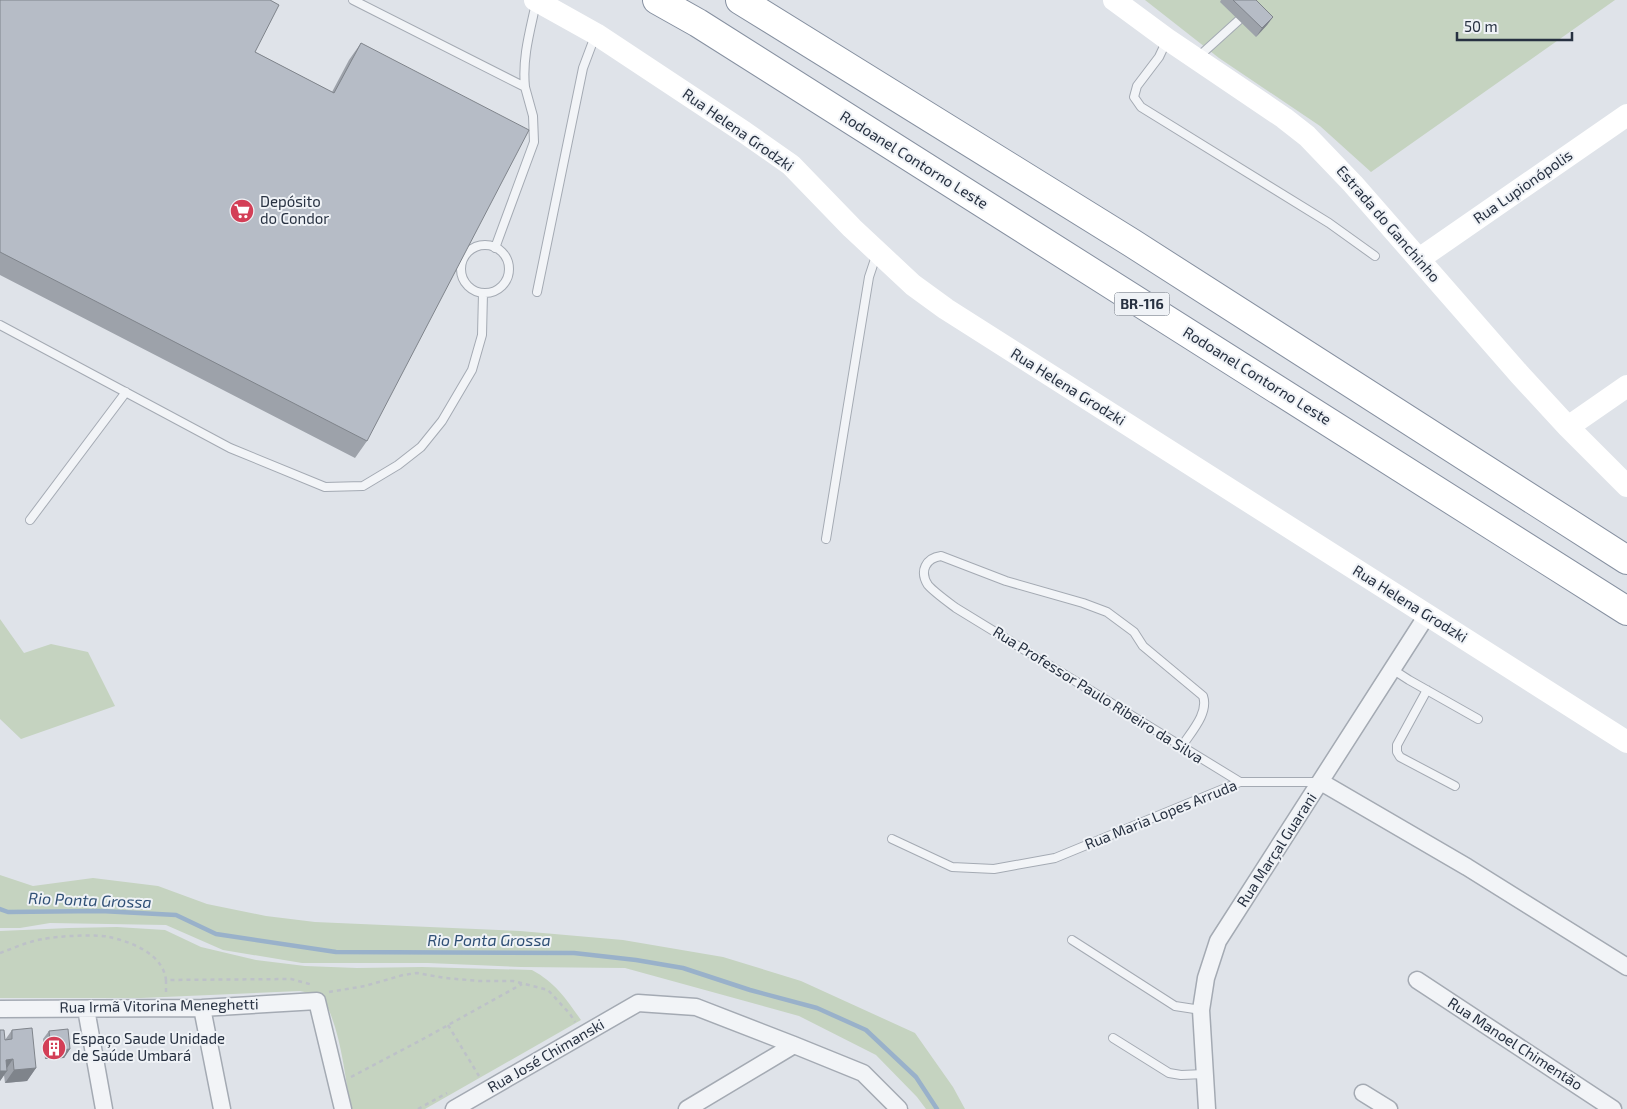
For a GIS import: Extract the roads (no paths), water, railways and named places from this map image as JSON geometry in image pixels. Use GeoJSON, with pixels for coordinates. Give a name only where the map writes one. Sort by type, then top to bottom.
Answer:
{"type":"FeatureCollection","features":[{"type":"Feature","properties":{"kind":"highway","name":"Rodoanel Contorno Leste"},"geometry":{"type":"LineString","coordinates":[[656,0],[698,23],[1627,611]]}},
{"type":"Feature","properties":{"kind":"highway","name":"BR-116"},"geometry":{"type":"LineString","coordinates":[[740,0],[1132,242],[1627,560]]}},
{"type":"Feature","properties":{"kind":"main road","name":"Estrada do Ganchinho"},"geometry":{"type":"LineString","coordinates":[[1114,0],[1307,136],[1354,184],[1520,375],[1568,427],[1627,486]]}},
{"type":"Feature","properties":{"kind":"main road","name":"Rua Helena Grodzki"},"geometry":{"type":"LineString","coordinates":[[536,1],[596,34],[736,126],[790,165],[852,228],[913,285],[946,309],[1627,742]]}},
{"type":"Feature","properties":{"kind":"main road","name":"Rua Lupionópolis"},"geometry":{"type":"LineString","coordinates":[[1419,259],[1627,115]]}},
{"type":"Feature","properties":{"kind":"main road"},"geometry":{"type":"LineString","coordinates":[[1568,427],[1627,386]]}},
{"type":"Feature","properties":{"kind":"street","name":"Rua Marçal Guarani"},"geometry":{"type":"LineString","coordinates":[[1207,1109],[1202,1010],[1206,978],[1218,941],[1427,615]]}},
{"type":"Feature","properties":{"kind":"street"},"geometry":{"type":"LineString","coordinates":[[1321,782],[1467,867],[1627,967]]}},
{"type":"Feature","properties":{"kind":"street","name":"Rua Manoel Chimentão"},"geometry":{"type":"LineString","coordinates":[[1417,980],[1613,1109]]}},
{"type":"Feature","properties":{"kind":"street","name":"Rua Irmã Vitorina Meneghetti"},"geometry":{"type":"LineString","coordinates":[[0,1009],[202,1008],[321,994],[343,1109]]}},
{"type":"Feature","properties":{"kind":"street","name":"Rua José Chimanski"},"geometry":{"type":"LineString","coordinates":[[454,1109],[638,1003],[696,1007],[794,1045]]}},
{"type":"Feature","properties":{"kind":"street"},"geometry":{"type":"LineString","coordinates":[[202,1008],[222,1109]]}},
{"type":"Feature","properties":{"kind":"street"},"geometry":{"type":"LineString","coordinates":[[86,1009],[104,1109]]}},
{"type":"Feature","properties":{"kind":"street"},"geometry":{"type":"LineString","coordinates":[[687,1109],[794,1045],[863,1073],[899,1109]]}},
{"type":"Feature","properties":{"kind":"street"},"geometry":{"type":"LineString","coordinates":[[1363,1093],[1389,1109]]}},
{"type":"Feature","properties":{"kind":"lane"},"geometry":{"type":"LineString","coordinates":[[352,0],[525,87]]}},
{"type":"Feature","properties":{"kind":"lane"},"geometry":{"type":"LineString","coordinates":[[495,248],[534,142],[533,116],[525,87],[524,56],[536,1]]}},
{"type":"Feature","properties":{"kind":"lane"},"geometry":{"type":"LineString","coordinates":[[1196,59],[1239,20]]}},
{"type":"Feature","properties":{"kind":"lane"},"geometry":{"type":"LineString","coordinates":[[536,292],[583,68],[596,34]]}},
{"type":"Feature","properties":{"kind":"lane"},"geometry":{"type":"LineString","coordinates":[[1167,39],[1159,57],[1137,86],[1134,97],[1141,107],[1329,223],[1375,256]]}},
{"type":"Feature","properties":{"kind":"lane"},"geometry":{"type":"LineString","coordinates":[[488,246],[495,248],[506,257],[509,272],[503,285],[497,290],[483,292],[476,291],[470,287],[462,274],[462,267],[468,253],[474,249],[488,246]]}},
{"type":"Feature","properties":{"kind":"lane"},"geometry":{"type":"LineString","coordinates":[[826,539],[869,276],[878,252]]}},
{"type":"Feature","properties":{"kind":"lane"},"geometry":{"type":"LineString","coordinates":[[0,325],[230,448],[325,486],[363,486],[398,465],[421,447],[442,421],[472,370],[482,335],[483,292]]}},
{"type":"Feature","properties":{"kind":"lane"},"geometry":{"type":"LineString","coordinates":[[30,520],[126,392]]}},
{"type":"Feature","properties":{"kind":"lane","name":"Rua Professor Paulo Ribeiro da Silva"},"geometry":{"type":"LineString","coordinates":[[1182,746],[1204,710],[1206,702],[1203,696],[1142,646],[1134,632],[1107,612],[1083,603],[1006,581],[941,556],[932,557],[925,565],[924,575],[928,585],[956,608],[1240,782]]}},
{"type":"Feature","properties":{"kind":"lane"},"geometry":{"type":"LineString","coordinates":[[1392,669],[1478,719]]}},
{"type":"Feature","properties":{"kind":"lane"},"geometry":{"type":"LineString","coordinates":[[1427,690],[1397,745],[1397,752],[1400,757],[1455,786]]}},
{"type":"Feature","properties":{"kind":"lane","name":"Rua Maria Lopes Arruda"},"geometry":{"type":"LineString","coordinates":[[892,839],[952,867],[994,870],[1056,858],[1240,782],[1321,782]]}},
{"type":"Feature","properties":{"kind":"lane"},"geometry":{"type":"LineString","coordinates":[[1072,940],[1175,1006],[1202,1010]]}},
{"type":"Feature","properties":{"kind":"lane"},"geometry":{"type":"LineString","coordinates":[[1113,1038],[1169,1073],[1181,1075],[1205,1074]]}},
{"type":"Feature","properties":{"kind":"waterway","name":"Rio Ponta Grossa"},"geometry":{"type":"LineString","coordinates":[[0,909],[8,912],[101,911],[176,915],[216,934],[336,952],[574,953],[636,960],[683,968],[750,990],[817,1008],[866,1030],[916,1077],[937,1109]]}},
{"type":"Feature","properties":{"kind":"place","name":"Depósito do Condor"},"geometry":{"type":"Point","coordinates":[242,211]}},
{"type":"Feature","properties":{"kind":"place","name":"Espaço Saude Unidade de Saúde Umbará"},"geometry":{"type":"Point","coordinates":[54,1048]}}]}
